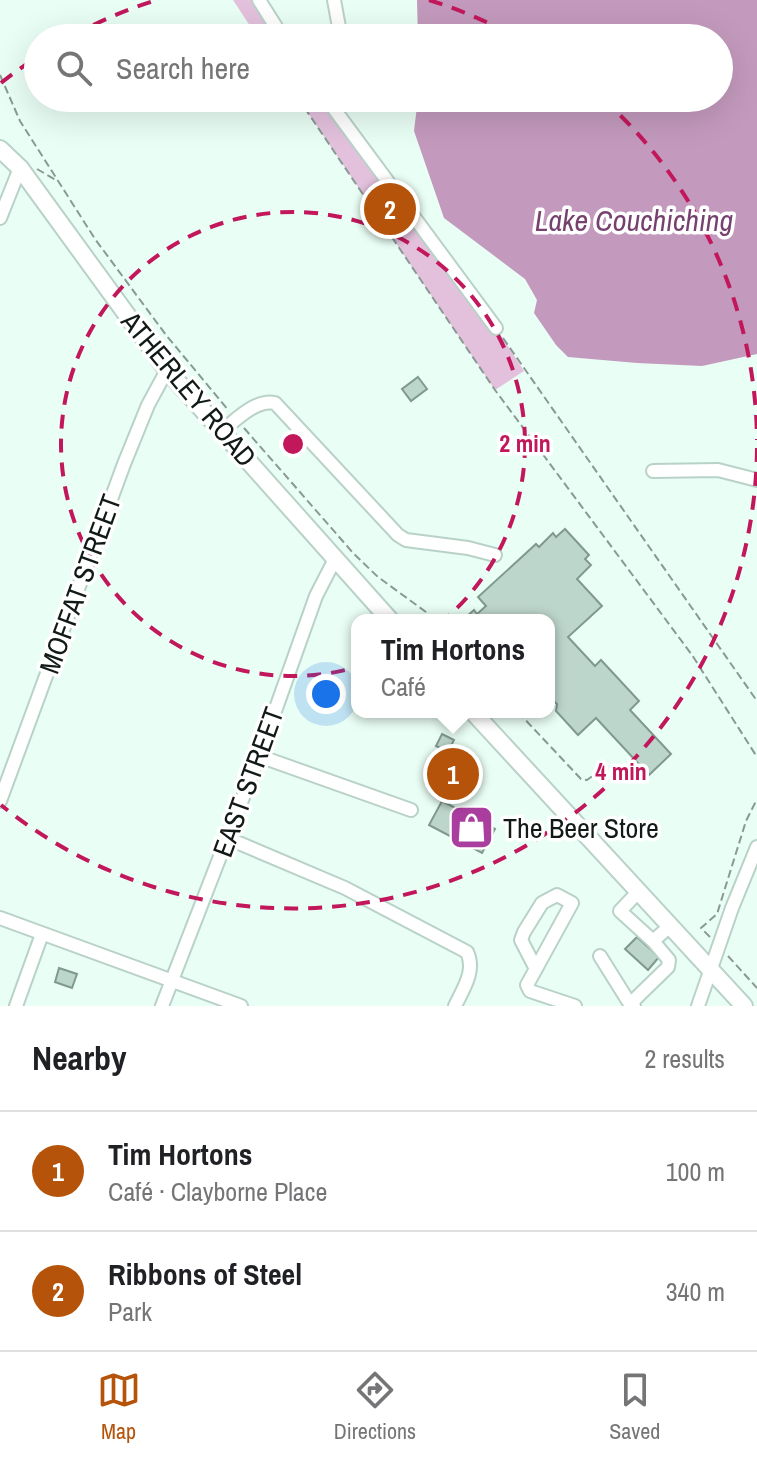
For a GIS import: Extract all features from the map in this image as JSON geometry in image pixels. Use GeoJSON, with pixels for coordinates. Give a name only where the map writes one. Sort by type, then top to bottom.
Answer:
{"type":"FeatureCollection","features":[{"type":"Feature","properties":{"kind":"main road","name":"ATHERLEY ROAD"},"geometry":{"type":"LineString","coordinates":[[0,149],[20,168],[167,370],[385,614]]}},
{"type":"Feature","properties":{"kind":"main road"},"geometry":{"type":"LineString","coordinates":[[479,718],[744,1006]]}},
{"type":"Feature","properties":{"kind":"street"},"geometry":{"type":"LineString","coordinates":[[259,0],[274,24]]}},
{"type":"Feature","properties":{"kind":"street"},"geometry":{"type":"LineString","coordinates":[[334,0],[338,24]]}},
{"type":"Feature","properties":{"kind":"street"},"geometry":{"type":"LineString","coordinates":[[336,112],[496,328]]}},
{"type":"Feature","properties":{"kind":"street"},"geometry":{"type":"LineString","coordinates":[[0,218],[20,168]]}},
{"type":"Feature","properties":{"kind":"street","name":"MOFFAT STREET"},"geometry":{"type":"LineString","coordinates":[[0,801],[124,464],[148,405],[167,370]]}},
{"type":"Feature","properties":{"kind":"street"},"geometry":{"type":"LineString","coordinates":[[222,431],[252,408],[267,402],[275,403],[398,535],[406,540],[468,548],[495,555]]}},
{"type":"Feature","properties":{"kind":"street"},"geometry":{"type":"LineString","coordinates":[[653,471],[718,470],[757,480]]}},
{"type":"Feature","properties":{"kind":"street","name":"EAST STREET"},"geometry":{"type":"LineString","coordinates":[[162,1006],[259,756],[316,596],[335,559]]}},
{"type":"Feature","properties":{"kind":"street"},"geometry":{"type":"LineString","coordinates":[[259,756],[411,810]]}},
{"type":"Feature","properties":{"kind":"street"},"geometry":{"type":"LineString","coordinates":[[227,838],[345,888],[467,952],[471,961],[470,974],[455,1006]]}},
{"type":"Feature","properties":{"kind":"street"},"geometry":{"type":"LineString","coordinates":[[698,1006],[757,847]]}},
{"type":"Feature","properties":{"kind":"street"},"geometry":{"type":"LineString","coordinates":[[600,956],[632,1005],[668,967],[669,960],[653,941],[620,911],[639,891]]}},
{"type":"Feature","properties":{"kind":"street"},"geometry":{"type":"LineString","coordinates":[[536,969],[521,940],[542,903],[557,895],[572,903],[536,969],[527,985],[530,991],[575,1006]]}},
{"type":"Feature","properties":{"kind":"street"},"geometry":{"type":"LineString","coordinates":[[0,918],[241,1006]]}},
{"type":"Feature","properties":{"kind":"street"},"geometry":{"type":"LineString","coordinates":[[653,941],[670,926]]}},
{"type":"Feature","properties":{"kind":"street"},"geometry":{"type":"LineString","coordinates":[[16,1006],[42,934]]}},
{"type":"Feature","properties":{"kind":"path"},"geometry":{"type":"LineString","coordinates":[[0,75],[20,121],[95,239],[166,335],[354,554],[378,577],[428,614]]}},
{"type":"Feature","properties":{"kind":"path"},"geometry":{"type":"LineString","coordinates":[[307,112],[495,390],[692,655],[757,757]]}},
{"type":"Feature","properties":{"kind":"path"},"geometry":{"type":"LineString","coordinates":[[496,328],[757,701]]}},
{"type":"Feature","properties":{"kind":"path"},"geometry":{"type":"LineString","coordinates":[[524,718],[581,779],[587,780],[598,772]]}},
{"type":"Feature","properties":{"kind":"path"},"geometry":{"type":"LineString","coordinates":[[757,800],[746,821],[717,914],[701,928],[757,988]]}},
{"type":"Feature","properties":{"kind":"shaded area"},"geometry":{"type":"Polygon","coordinates":[[[233,0],[259,0],[274,24],[249,24],[233,0]]]}},
{"type":"Feature","properties":{"kind":"shaded area"},"geometry":{"type":"Polygon","coordinates":[[[307,112],[336,112],[491,320],[524,371],[495,390],[307,112]]]}},
{"type":"Feature","properties":{"kind":"water","name":"Lake Couchiching"},"geometry":{"type":"Polygon","coordinates":[[[417,0],[757,0],[757,354],[702,366],[568,357],[534,313],[537,300],[525,279],[444,218],[414,131],[416,112],[733,112],[733,24],[418,24],[417,0]]]}},
{"type":"Feature","properties":{"kind":"building"},"geometry":{"type":"Polygon","coordinates":[[[418,377],[427,389],[411,401],[402,389],[418,377]]]}},
{"type":"Feature","properties":{"kind":"building"},"geometry":{"type":"Polygon","coordinates":[[[565,529],[589,555],[585,559],[591,565],[577,579],[602,606],[568,637],[595,666],[601,660],[639,701],[630,710],[671,754],[649,775],[596,718],[578,735],[556,711],[555,614],[477,614],[486,606],[478,597],[536,544],[539,547],[553,533],[556,537],[565,529]]]}},
{"type":"Feature","properties":{"kind":"building"},"geometry":{"type":"Polygon","coordinates":[[[442,734],[454,740],[448,752],[436,746],[442,734]]]}},
{"type":"Feature","properties":{"kind":"building"},"geometry":{"type":"Polygon","coordinates":[[[448,757],[470,769],[458,791],[436,779],[448,757]]]}},
{"type":"Feature","properties":{"kind":"building"},"geometry":{"type":"Polygon","coordinates":[[[442,801],[495,829],[482,853],[429,825],[442,801]]]}},
{"type":"Feature","properties":{"kind":"building"},"geometry":{"type":"Polygon","coordinates":[[[637,937],[659,957],[648,970],[625,949],[637,937]]]}},
{"type":"Feature","properties":{"kind":"building"},"geometry":{"type":"Polygon","coordinates":[[[59,968],[77,974],[72,988],[55,982],[59,968]]]}},
{"type":"Feature","properties":{"kind":"place","name":"Ribbons of Steel"},"geometry":{"type":"Point","coordinates":[390,209]}},
{"type":"Feature","properties":{"kind":"place","name":"Tim Hortons"},"geometry":{"type":"Point","coordinates":[453,774]}},
{"type":"Feature","properties":{"kind":"place","name":"The Beer Store"},"geometry":{"type":"Point","coordinates":[472,828]}}]}
